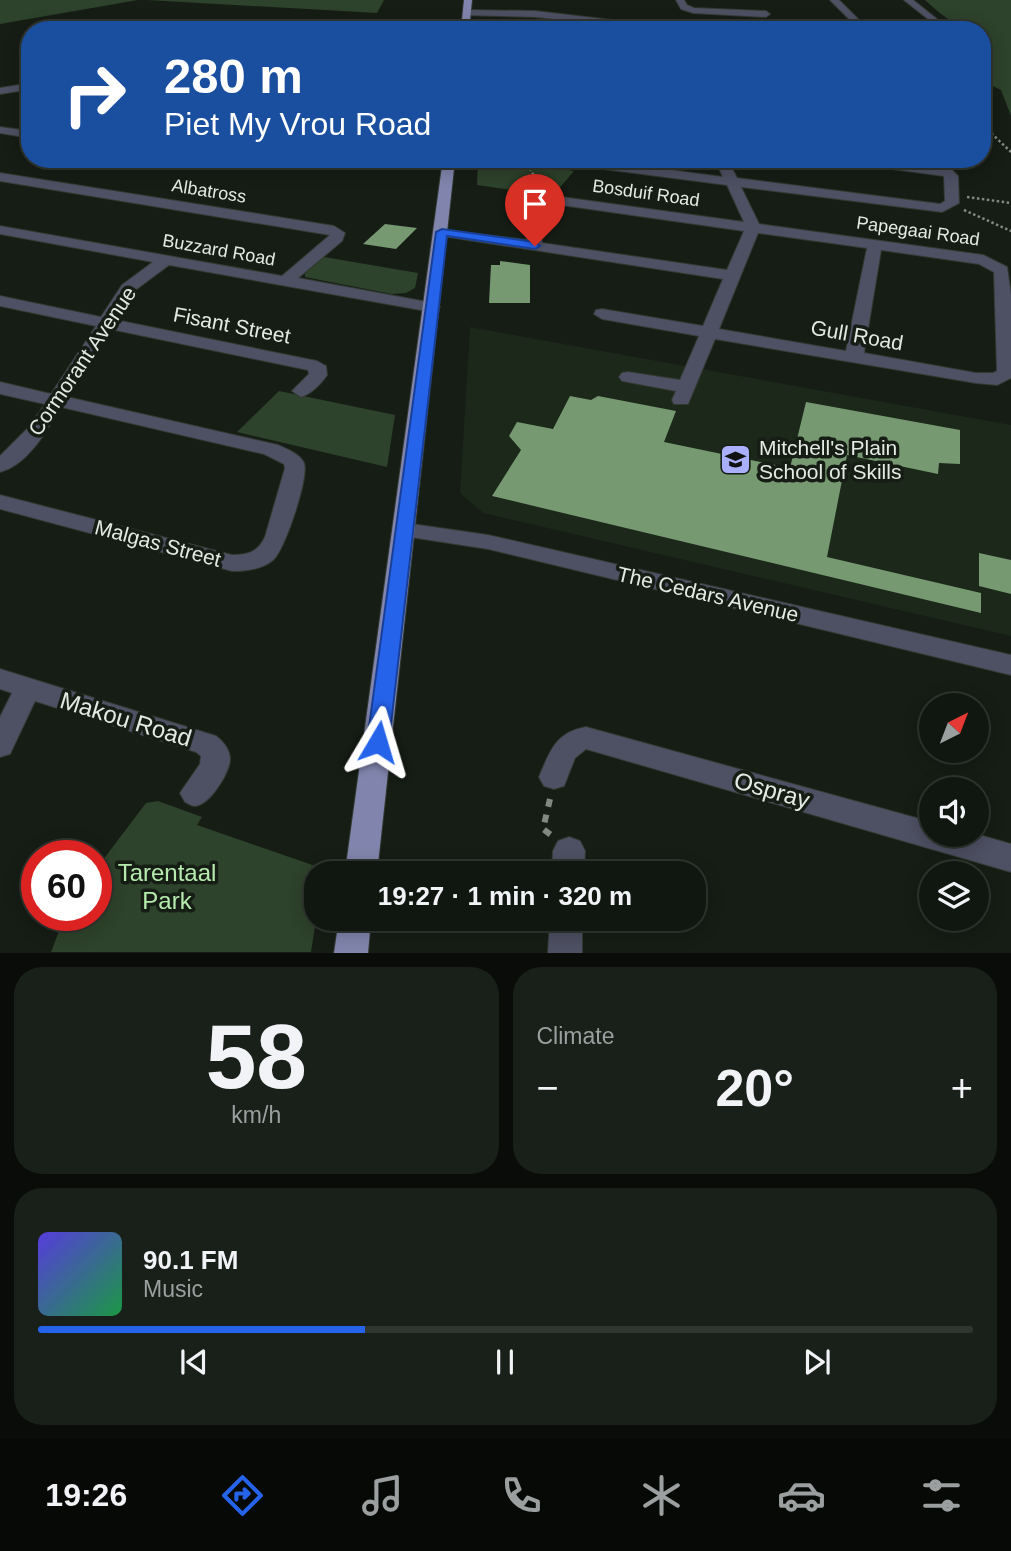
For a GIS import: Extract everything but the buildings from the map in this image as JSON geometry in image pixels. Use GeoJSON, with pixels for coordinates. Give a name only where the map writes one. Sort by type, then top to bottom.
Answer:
{"type":"FeatureCollection","features":[{"type":"Feature","properties":{"kind":"main road"},"geometry":{"type":"LineString","coordinates":[[466,21],[468,0]]}},
{"type":"Feature","properties":{"kind":"main road"},"geometry":{"type":"LineString","coordinates":[[363,861],[448,168]]}},
{"type":"Feature","properties":{"kind":"main road"},"geometry":{"type":"LineString","coordinates":[[351,953],[354,931]]}},
{"type":"Feature","properties":{"kind":"street"},"geometry":{"type":"LineString","coordinates":[[680,0],[684,7],[693,10],[766,14]]}},
{"type":"Feature","properties":{"kind":"street"},"geometry":{"type":"LineString","coordinates":[[755,0],[774,21]]}},
{"type":"Feature","properties":{"kind":"street"},"geometry":{"type":"LineString","coordinates":[[834,0],[856,21]]}},
{"type":"Feature","properties":{"kind":"street"},"geometry":{"type":"LineString","coordinates":[[908,0],[935,21]]}},
{"type":"Feature","properties":{"kind":"street"},"geometry":{"type":"LineString","coordinates":[[466,13],[535,14],[609,21],[606,9]]}},
{"type":"Feature","properties":{"kind":"street"},"geometry":{"type":"LineString","coordinates":[[0,91],[21,88]]}},
{"type":"Feature","properties":{"kind":"street"},"geometry":{"type":"LineString","coordinates":[[0,130],[21,134]]}},
{"type":"Feature","properties":{"kind":"street"},"geometry":{"type":"LineString","coordinates":[[625,168],[927,207],[950,201],[952,176],[912,168]]}},
{"type":"Feature","properties":{"kind":"street"},"geometry":{"type":"LineString","coordinates":[[628,377],[684,393],[753,227],[726,168]]}},
{"type":"Feature","properties":{"kind":"street","name":"Albatross"},"geometry":{"type":"LineString","coordinates":[[0,177],[329,229],[338,233],[337,238],[285,281]]}},
{"type":"Feature","properties":{"kind":"street","name":"Bosduif Road"},"geometry":{"type":"LineString","coordinates":[[535,246],[532,207],[545,200],[753,227]]}},
{"type":"Feature","properties":{"kind":"street","name":"Papegaai Road"},"geometry":{"type":"LineString","coordinates":[[753,227],[983,260],[1002,270],[1006,373],[997,379]]}},
{"type":"Feature","properties":{"kind":"street","name":"Buzzard Road"},"geometry":{"type":"LineString","coordinates":[[0,230],[432,307]]}},
{"type":"Feature","properties":{"kind":"street"},"geometry":{"type":"LineString","coordinates":[[442,232],[733,275]]}},
{"type":"Feature","properties":{"kind":"street"},"geometry":{"type":"LineString","coordinates":[[854,357],[875,244]]}},
{"type":"Feature","properties":{"kind":"street","name":"Cormorant Avenue"},"geometry":{"type":"LineString","coordinates":[[0,466],[28,441],[132,284],[165,260]]}},
{"type":"Feature","properties":{"kind":"street"},"geometry":{"type":"LineString","coordinates":[[0,301],[106,323]]}},
{"type":"Feature","properties":{"kind":"street","name":"Gull Road"},"geometry":{"type":"LineString","coordinates":[[603,314],[976,378],[997,379]]}},
{"type":"Feature","properties":{"kind":"street","name":"Fisant Street"},"geometry":{"type":"LineString","coordinates":[[106,323],[317,366],[318,374],[301,391]]}},
{"type":"Feature","properties":{"kind":"street"},"geometry":{"type":"LineString","coordinates":[[0,388],[56,400]]}},
{"type":"Feature","properties":{"kind":"street","name":"Malgas Street"},"geometry":{"type":"LineString","coordinates":[[0,502],[232,563],[257,560],[273,546],[295,468],[293,461],[283,453],[56,400]]}},
{"type":"Feature","properties":{"kind":"street","name":"The Cedars Avenue"},"geometry":{"type":"LineString","coordinates":[[405,530],[488,542],[1011,665]]}},
{"type":"Feature","properties":{"kind":"street"},"geometry":{"type":"LineString","coordinates":[[0,679],[28,688],[0,746]]}},
{"type":"Feature","properties":{"kind":"street","name":"Makou Road"},"geometry":{"type":"LineString","coordinates":[[28,688],[206,744],[214,749],[218,756],[216,764],[195,793]]}},
{"type":"Feature","properties":{"kind":"street","name":"Ospray"},"geometry":{"type":"LineString","coordinates":[[554,777],[568,744],[577,738],[586,738],[1011,858]]}},
{"type":"Feature","properties":{"kind":"street"},"geometry":{"type":"LineString","coordinates":[[565,953],[566,931]]}},
{"type":"Feature","properties":{"kind":"path"},"geometry":{"type":"LineString","coordinates":[[991,133],[1011,152]]}},
{"type":"Feature","properties":{"kind":"path"},"geometry":{"type":"LineString","coordinates":[[530,168],[541,191]]}},
{"type":"Feature","properties":{"kind":"path"},"geometry":{"type":"LineString","coordinates":[[950,201],[1011,203]]}},
{"type":"Feature","properties":{"kind":"path"},"geometry":{"type":"LineString","coordinates":[[950,201],[1011,231]]}},
{"type":"Feature","properties":{"kind":"path"},"geometry":{"type":"LineString","coordinates":[[554,777],[544,829],[567,861]]}},
{"type":"Feature","properties":{"kind":"shaded area","name":"Mitchell's Plain School of Skills"},"geometry":{"type":"Polygon","coordinates":[[[470,327],[1011,425],[1011,636],[483,513],[460,493],[470,327]]]}},
{"type":"Feature","properties":{"kind":"green space"},"geometry":{"type":"Polygon","coordinates":[[[0,0],[138,0],[0,24],[0,0]]]}},
{"type":"Feature","properties":{"kind":"green space"},"geometry":{"type":"Polygon","coordinates":[[[147,0],[384,0],[377,13],[147,0]]]}},
{"type":"Feature","properties":{"kind":"green space"},"geometry":{"type":"Polygon","coordinates":[[[925,0],[1011,0],[1011,116],[1001,90],[991,85],[991,21],[953,21],[925,0]]]}},
{"type":"Feature","properties":{"kind":"green space"},"geometry":{"type":"Polygon","coordinates":[[[478,168],[555,168],[574,171],[557,191],[536,189],[533,193],[477,185],[478,168]]]}},
{"type":"Feature","properties":{"kind":"green space"},"geometry":{"type":"Polygon","coordinates":[[[324,257],[418,273],[415,288],[406,293],[392,294],[305,277],[305,273],[324,257]]]}},
{"type":"Feature","properties":{"kind":"green space"},"geometry":{"type":"Polygon","coordinates":[[[279,391],[395,415],[387,467],[237,432],[279,391]]]}},
{"type":"Feature","properties":{"kind":"green space","name":"Tarentaal Park"},"geometry":{"type":"Polygon","coordinates":[[[158,801],[202,817],[197,825],[304,862],[304,931],[314,931],[311,952],[51,952],[59,931],[112,931],[112,848],[146,803],[158,801]]]}},
{"type":"Feature","properties":{"kind":"place","name":"Mitchell's Plain School of Skills"},"geometry":{"type":"Point","coordinates":[736,459]}},
{"type":"Feature","properties":{"kind":"route"},"geometry":{"type":"LineString","coordinates":[[378,742],[442,232],[535,246]]}}]}
